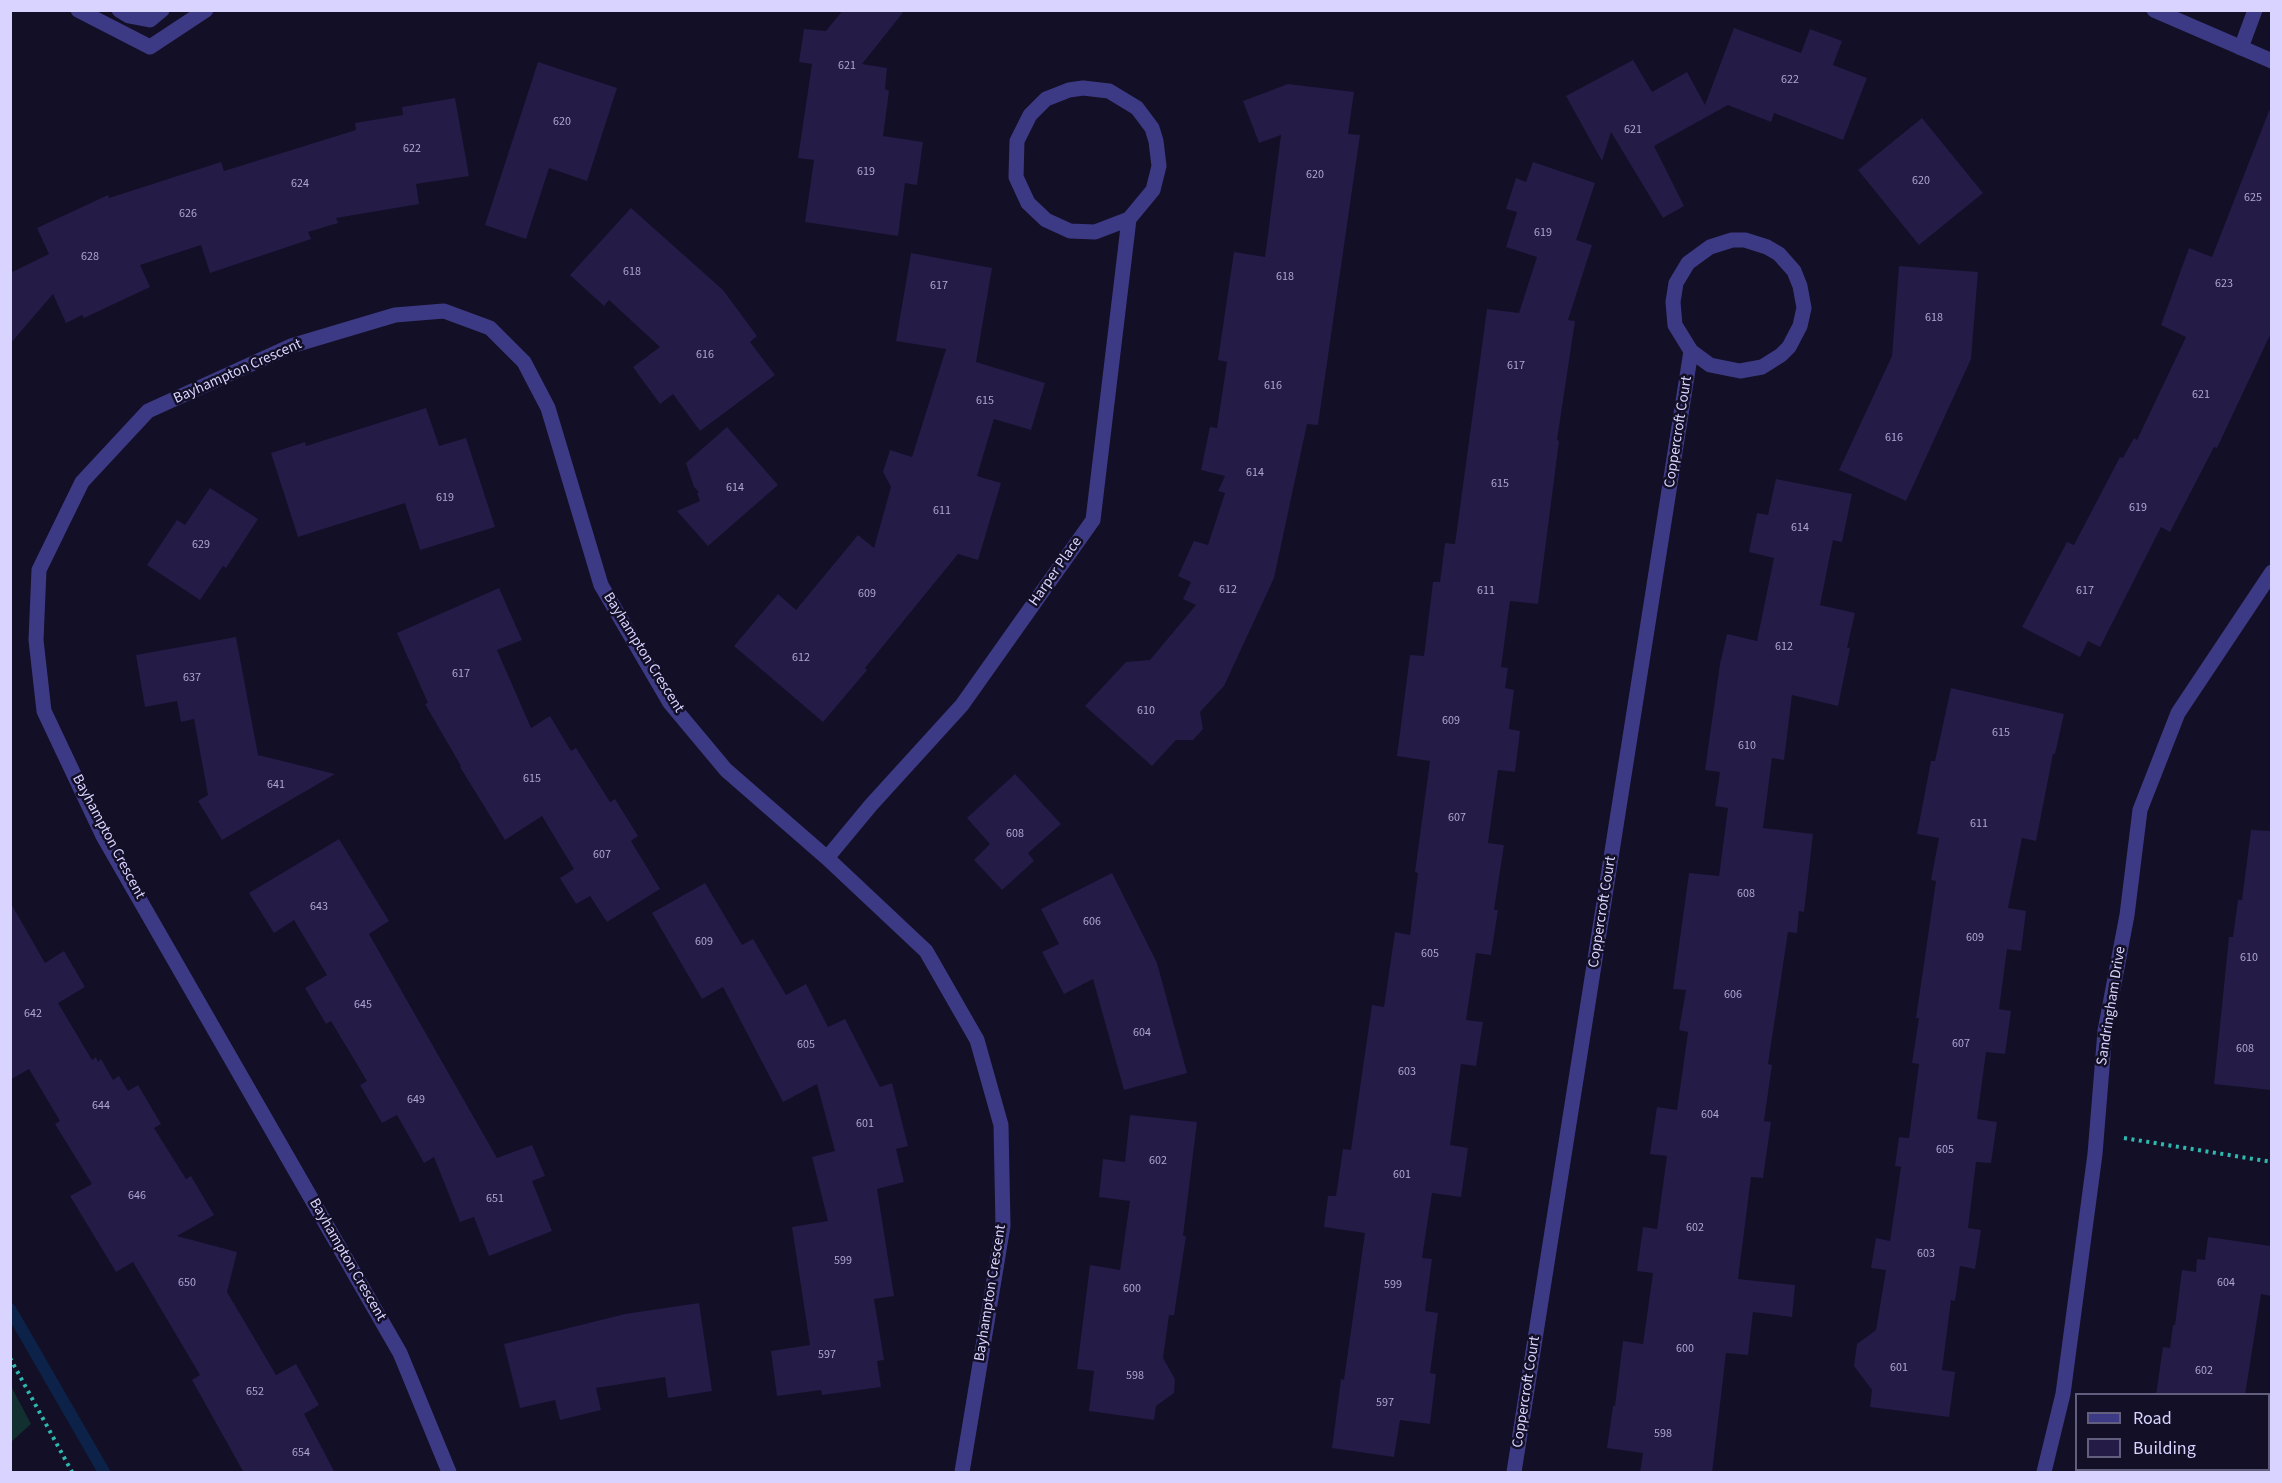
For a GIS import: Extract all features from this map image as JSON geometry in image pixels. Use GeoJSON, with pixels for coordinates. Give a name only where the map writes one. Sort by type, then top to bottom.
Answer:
{"type":"FeatureCollection","features":[{"type":"Feature","properties":{"kind":"street"},"geometry":{"type":"LineString","coordinates":[[78,10],[150,47],[206,10]]}},
{"type":"Feature","properties":{"kind":"street"},"geometry":{"type":"LineString","coordinates":[[119,10],[129,16],[150,20],[162,10]]}},
{"type":"Feature","properties":{"kind":"street"},"geometry":{"type":"LineString","coordinates":[[2154,10],[2271,61]]}},
{"type":"Feature","properties":{"kind":"street"},"geometry":{"type":"LineString","coordinates":[[2241,48],[2256,10]]}},
{"type":"Feature","properties":{"kind":"street"},"geometry":{"type":"LineString","coordinates":[[1083,87],[1109,91],[1137,108],[1152,128],[1159,166],[1153,190],[1129,219],[1095,232],[1070,231],[1046,220],[1028,203],[1016,177],[1017,141],[1030,115],[1046,99],[1083,87]]}},
{"type":"Feature","properties":{"kind":"street","name":"Harper Place"},"geometry":{"type":"LineString","coordinates":[[827,858],[871,805],[962,705],[1093,520],[1129,219]]}},
{"type":"Feature","properties":{"kind":"street","name":"Coppercroft Court"},"geometry":{"type":"LineString","coordinates":[[1514,1473],[1691,351],[1675,324],[1672,302],[1676,283],[1688,263],[1710,247],[1732,240],[1745,240],[1767,247],[1779,254],[1794,271],[1800,286],[1804,309],[1800,326],[1790,346],[1782,355],[1762,367],[1740,371],[1710,365],[1691,351]]}},
{"type":"Feature","properties":{"kind":"street","name":"Bayhampton Crescent"},"geometry":{"type":"LineString","coordinates":[[449,1473],[400,1353],[103,836],[45,711],[36,640],[39,570],[82,482],[148,411],[291,346],[395,315],[444,311],[490,328],[524,362],[548,408],[601,585],[670,703],[726,770],[827,858],[926,951],[977,1040],[1001,1125],[1003,1226],[962,1473]]}},
{"type":"Feature","properties":{"kind":"street","name":"Sandringham Drive"},"geometry":{"type":"LineString","coordinates":[[2044,1473],[2063,1394],[2095,1154],[2105,1031],[2127,915],[2140,810],[2178,713],[2271,572]]}},
{"type":"Feature","properties":{"kind":"path"},"geometry":{"type":"LineString","coordinates":[[2096,1134],[2271,1162]]}},
{"type":"Feature","properties":{"kind":"path"},"geometry":{"type":"LineString","coordinates":[[10,1358],[72,1473]]}},
{"type":"Feature","properties":{"kind":"green space"},"geometry":{"type":"Polygon","coordinates":[[[11,1386],[31,1424],[10,1442],[11,1386]]]}},
{"type":"Feature","properties":{"kind":"building"},"geometry":{"type":"Polygon","coordinates":[[[843,10],[905,10],[862,64],[887,68],[885,89],[889,91],[883,136],[923,142],[917,185],[905,183],[898,236],[805,222],[814,160],[798,158],[812,64],[799,62],[804,29],[826,31],[843,10]]]}},
{"type":"Feature","properties":{"kind":"building"},"geometry":{"type":"Polygon","coordinates":[[[1734,28],[1801,53],[1810,29],[1842,41],[1833,65],[1867,78],[1843,140],[1774,113],[1771,122],[1728,105],[1654,146],[1684,206],[1663,218],[1611,132],[1602,161],[1566,96],[1633,60],[1652,92],[1687,72],[1705,105],[1734,28]]]}},
{"type":"Feature","properties":{"kind":"building"},"geometry":{"type":"Polygon","coordinates":[[[538,62],[617,88],[587,181],[549,168],[526,239],[485,225],[538,62]]]}},
{"type":"Feature","properties":{"kind":"building"},"geometry":{"type":"Polygon","coordinates":[[[1288,84],[1354,92],[1348,134],[1360,135],[1318,425],[1307,424],[1274,578],[1224,686],[1200,712],[1203,729],[1193,740],[1176,740],[1152,766],[1085,706],[1126,662],[1150,660],[1196,605],[1183,599],[1191,582],[1178,576],[1194,541],[1208,545],[1225,493],[1218,491],[1225,476],[1201,470],[1210,427],[1217,428],[1227,362],[1218,360],[1234,252],[1265,257],[1281,135],[1259,143],[1243,101],[1288,84]]]}},
{"type":"Feature","properties":{"kind":"building"},"geometry":{"type":"Polygon","coordinates":[[[455,98],[469,176],[416,184],[419,204],[336,218],[338,223],[308,232],[311,239],[210,273],[201,245],[140,265],[150,287],[84,318],[82,315],[66,323],[53,294],[10,344],[10,273],[49,254],[37,228],[108,195],[109,198],[221,162],[224,171],[356,130],[355,123],[403,115],[402,107],[455,98]]]}},
{"type":"Feature","properties":{"kind":"building"},"geometry":{"type":"Polygon","coordinates":[[[2269,111],[2271,111],[2271,333],[2217,448],[2214,447],[2170,532],[2161,527],[2100,647],[2088,641],[2080,657],[2022,627],[2067,542],[2074,545],[2120,457],[2123,458],[2134,438],[2137,440],[2186,337],[2161,325],[2189,248],[2212,257],[2269,111]]]}},
{"type":"Feature","properties":{"kind":"building"},"geometry":{"type":"Polygon","coordinates":[[[1922,118],[1983,193],[1919,245],[1858,170],[1922,118]]]}},
{"type":"Feature","properties":{"kind":"building"},"geometry":{"type":"Polygon","coordinates":[[[1533,162],[1595,183],[1576,240],[1592,245],[1568,320],[1575,321],[1557,440],[1559,441],[1538,604],[1510,601],[1501,667],[1508,668],[1505,688],[1514,690],[1509,729],[1520,731],[1515,772],[1498,770],[1488,843],[1504,845],[1494,910],[1498,910],[1491,955],[1476,953],[1466,1020],[1483,1022],[1476,1066],[1461,1064],[1450,1145],[1468,1148],[1461,1197],[1432,1193],[1422,1258],[1432,1259],[1425,1311],[1438,1313],[1430,1373],[1436,1374],[1430,1424],[1400,1420],[1394,1457],[1332,1448],[1365,1233],[1324,1227],[1328,1196],[1336,1196],[1343,1149],[1351,1150],[1372,1005],[1384,1007],[1395,932],[1410,935],[1418,873],[1415,872],[1430,761],[1397,756],[1410,655],[1424,656],[1433,582],[1440,582],[1445,543],[1455,544],[1487,309],[1519,313],[1537,257],[1506,247],[1517,212],[1506,209],[1516,178],[1526,182],[1533,162]]]}},
{"type":"Feature","properties":{"kind":"building"},"geometry":{"type":"Polygon","coordinates":[[[631,208],[723,290],[757,336],[750,342],[775,375],[700,431],[673,394],[660,404],[633,367],[660,347],[609,300],[604,306],[570,275],[631,208]]]}},
{"type":"Feature","properties":{"kind":"building"},"geometry":{"type":"Polygon","coordinates":[[[911,253],[992,268],[976,362],[1045,383],[1031,430],[994,419],[977,476],[1001,483],[978,560],[958,554],[823,722],[734,646],[778,594],[796,610],[858,535],[874,548],[891,487],[883,472],[890,450],[912,457],[946,349],[896,341],[911,253]]]}},
{"type":"Feature","properties":{"kind":"building"},"geometry":{"type":"Polygon","coordinates":[[[1899,266],[1978,272],[1971,359],[1906,501],[1839,470],[1892,356],[1899,266]]]}},
{"type":"Feature","properties":{"kind":"building"},"geometry":{"type":"Polygon","coordinates":[[[426,408],[439,446],[466,438],[495,527],[420,550],[405,503],[298,537],[271,453],[305,442],[306,446],[426,408]]]}},
{"type":"Feature","properties":{"kind":"building"},"geometry":{"type":"Polygon","coordinates":[[[727,427],[778,485],[708,546],[677,511],[700,501],[697,493],[699,492],[694,487],[686,463],[727,427]]]}},
{"type":"Feature","properties":{"kind":"building"},"geometry":{"type":"Polygon","coordinates":[[[1776,479],[1852,494],[1842,542],[1833,540],[1820,605],[1855,613],[1838,706],[1792,695],[1784,760],[1772,758],[1763,828],[1813,834],[1804,912],[1799,911],[1797,933],[1788,932],[1768,1064],[1772,1065],[1764,1121],[1771,1122],[1763,1178],[1751,1177],[1738,1279],[1795,1285],[1792,1317],[1753,1312],[1748,1355],[1726,1353],[1712,1473],[1640,1473],[1643,1453],[1607,1448],[1623,1341],[1643,1344],[1653,1273],[1637,1271],[1643,1227],[1657,1229],[1667,1156],[1650,1154],[1657,1107],[1677,1110],[1688,1032],[1679,1030],[1686,990],[1673,989],[1689,873],[1719,876],[1728,808],[1715,806],[1720,772],[1705,770],[1720,664],[1727,634],[1757,641],[1774,558],[1749,552],[1757,513],[1768,515],[1776,479]]]}},
{"type":"Feature","properties":{"kind":"building"},"geometry":{"type":"Polygon","coordinates":[[[210,488],[258,519],[226,568],[223,566],[200,600],[147,565],[177,520],[185,525],[210,488]]]}},
{"type":"Feature","properties":{"kind":"building"},"geometry":{"type":"Polygon","coordinates":[[[499,588],[522,640],[497,650],[531,728],[550,716],[571,751],[576,748],[610,802],[615,799],[638,836],[631,841],[660,889],[607,922],[590,896],[576,904],[560,878],[574,869],[542,816],[505,840],[425,704],[428,703],[397,633],[499,588]]]}},
{"type":"Feature","properties":{"kind":"building"},"geometry":{"type":"Polygon","coordinates":[[[236,637],[258,755],[335,774],[222,840],[198,801],[208,795],[194,719],[181,722],[177,701],[145,707],[136,655],[236,637]]]}},
{"type":"Feature","properties":{"kind":"building"},"geometry":{"type":"Polygon","coordinates":[[[1951,688],[2064,714],[2055,754],[2053,754],[2036,841],[2022,838],[2008,908],[2026,911],[2021,951],[2007,949],[1999,1009],[2011,1011],[2005,1054],[1986,1052],[1977,1119],[1997,1122],[1991,1163],[1976,1162],[1968,1228],[1981,1230],[1975,1269],[1960,1266],[1955,1301],[1951,1300],[1942,1370],[1955,1372],[1949,1417],[1870,1407],[1872,1390],[1854,1366],[1857,1344],[1876,1330],[1886,1270],[1871,1268],[1876,1238],[1890,1241],[1901,1167],[1895,1166],[1899,1137],[1909,1138],[1919,1064],[1912,1063],[1919,1018],[1916,1018],[1936,881],[1931,880],[1939,838],[1917,834],[1931,761],[1935,761],[1951,688]]]}},
{"type":"Feature","properties":{"kind":"building"},"geometry":{"type":"Polygon","coordinates":[[[1015,774],[1061,824],[1028,853],[1034,861],[1002,890],[974,860],[990,844],[967,818],[1015,774]]]}},
{"type":"Feature","properties":{"kind":"building"},"geometry":{"type":"Polygon","coordinates":[[[2251,830],[2271,831],[2271,1090],[2214,1084],[2229,937],[2233,937],[2238,900],[2242,900],[2251,830]]]}},
{"type":"Feature","properties":{"kind":"building"},"geometry":{"type":"Polygon","coordinates":[[[339,839],[389,921],[369,934],[497,1158],[532,1145],[545,1176],[532,1181],[552,1231],[489,1256],[474,1217],[460,1222],[434,1157],[424,1163],[397,1115],[382,1123],[360,1085],[367,1081],[331,1021],[326,1024],[305,988],[327,975],[294,920],[274,933],[249,893],[339,839]]]}},
{"type":"Feature","properties":{"kind":"building"},"geometry":{"type":"Polygon","coordinates":[[[1112,873],[1157,963],[1187,1073],[1124,1090],[1093,979],[1064,994],[1042,952],[1059,944],[1041,909],[1112,873]]]}},
{"type":"Feature","properties":{"kind":"building"},"geometry":{"type":"Polygon","coordinates":[[[705,883],[742,945],[753,939],[786,995],[806,984],[828,1027],[845,1019],[880,1087],[892,1083],[908,1146],[896,1149],[904,1182],[877,1189],[894,1296],[874,1299],[884,1360],[877,1361],[881,1387],[822,1395],[821,1390],[777,1396],[771,1351],[810,1345],[792,1227],[828,1221],[812,1157],[835,1151],[817,1084],[783,1102],[723,987],[702,999],[652,913],[705,883]]]}},
{"type":"Feature","properties":{"kind":"building"},"geometry":{"type":"Polygon","coordinates":[[[10,902],[45,963],[64,951],[85,987],[58,1003],[92,1060],[96,1057],[98,1062],[101,1059],[113,1080],[119,1076],[128,1091],[138,1085],[161,1124],[154,1128],[186,1179],[191,1176],[214,1215],[177,1236],[237,1252],[227,1292],[276,1375],[296,1364],[319,1405],[304,1414],[335,1473],[244,1473],[192,1380],[200,1375],[133,1262],[116,1272],[70,1196],[92,1184],[55,1124],[60,1121],[29,1069],[10,1080],[10,902]]]}},
{"type":"Feature","properties":{"kind":"building"},"geometry":{"type":"Polygon","coordinates":[[[1130,1115],[1197,1122],[1183,1236],[1186,1236],[1174,1315],[1169,1315],[1163,1358],[1175,1379],[1174,1393],[1156,1406],[1154,1420],[1089,1411],[1094,1371],[1077,1369],[1090,1265],[1120,1270],[1130,1201],[1099,1197],[1103,1159],[1125,1162],[1130,1115]]]}},
{"type":"Feature","properties":{"kind":"building"},"geometry":{"type":"Polygon","coordinates":[[[2208,1237],[2271,1246],[2271,1296],[2261,1294],[2245,1393],[2156,1393],[2163,1347],[2170,1348],[2173,1325],[2175,1325],[2182,1270],[2196,1272],[2197,1259],[2205,1260],[2208,1237]]]}},
{"type":"Feature","properties":{"kind":"building"},"geometry":{"type":"Polygon","coordinates":[[[699,1303],[712,1391],[668,1398],[665,1377],[596,1388],[601,1410],[560,1420],[555,1400],[520,1408],[504,1344],[625,1314],[699,1303]]]}},
{"type":"Feature","properties":{"kind":"waterway"},"geometry":{"type":"LineString","coordinates":[[10,1309],[104,1472]]}}]}
